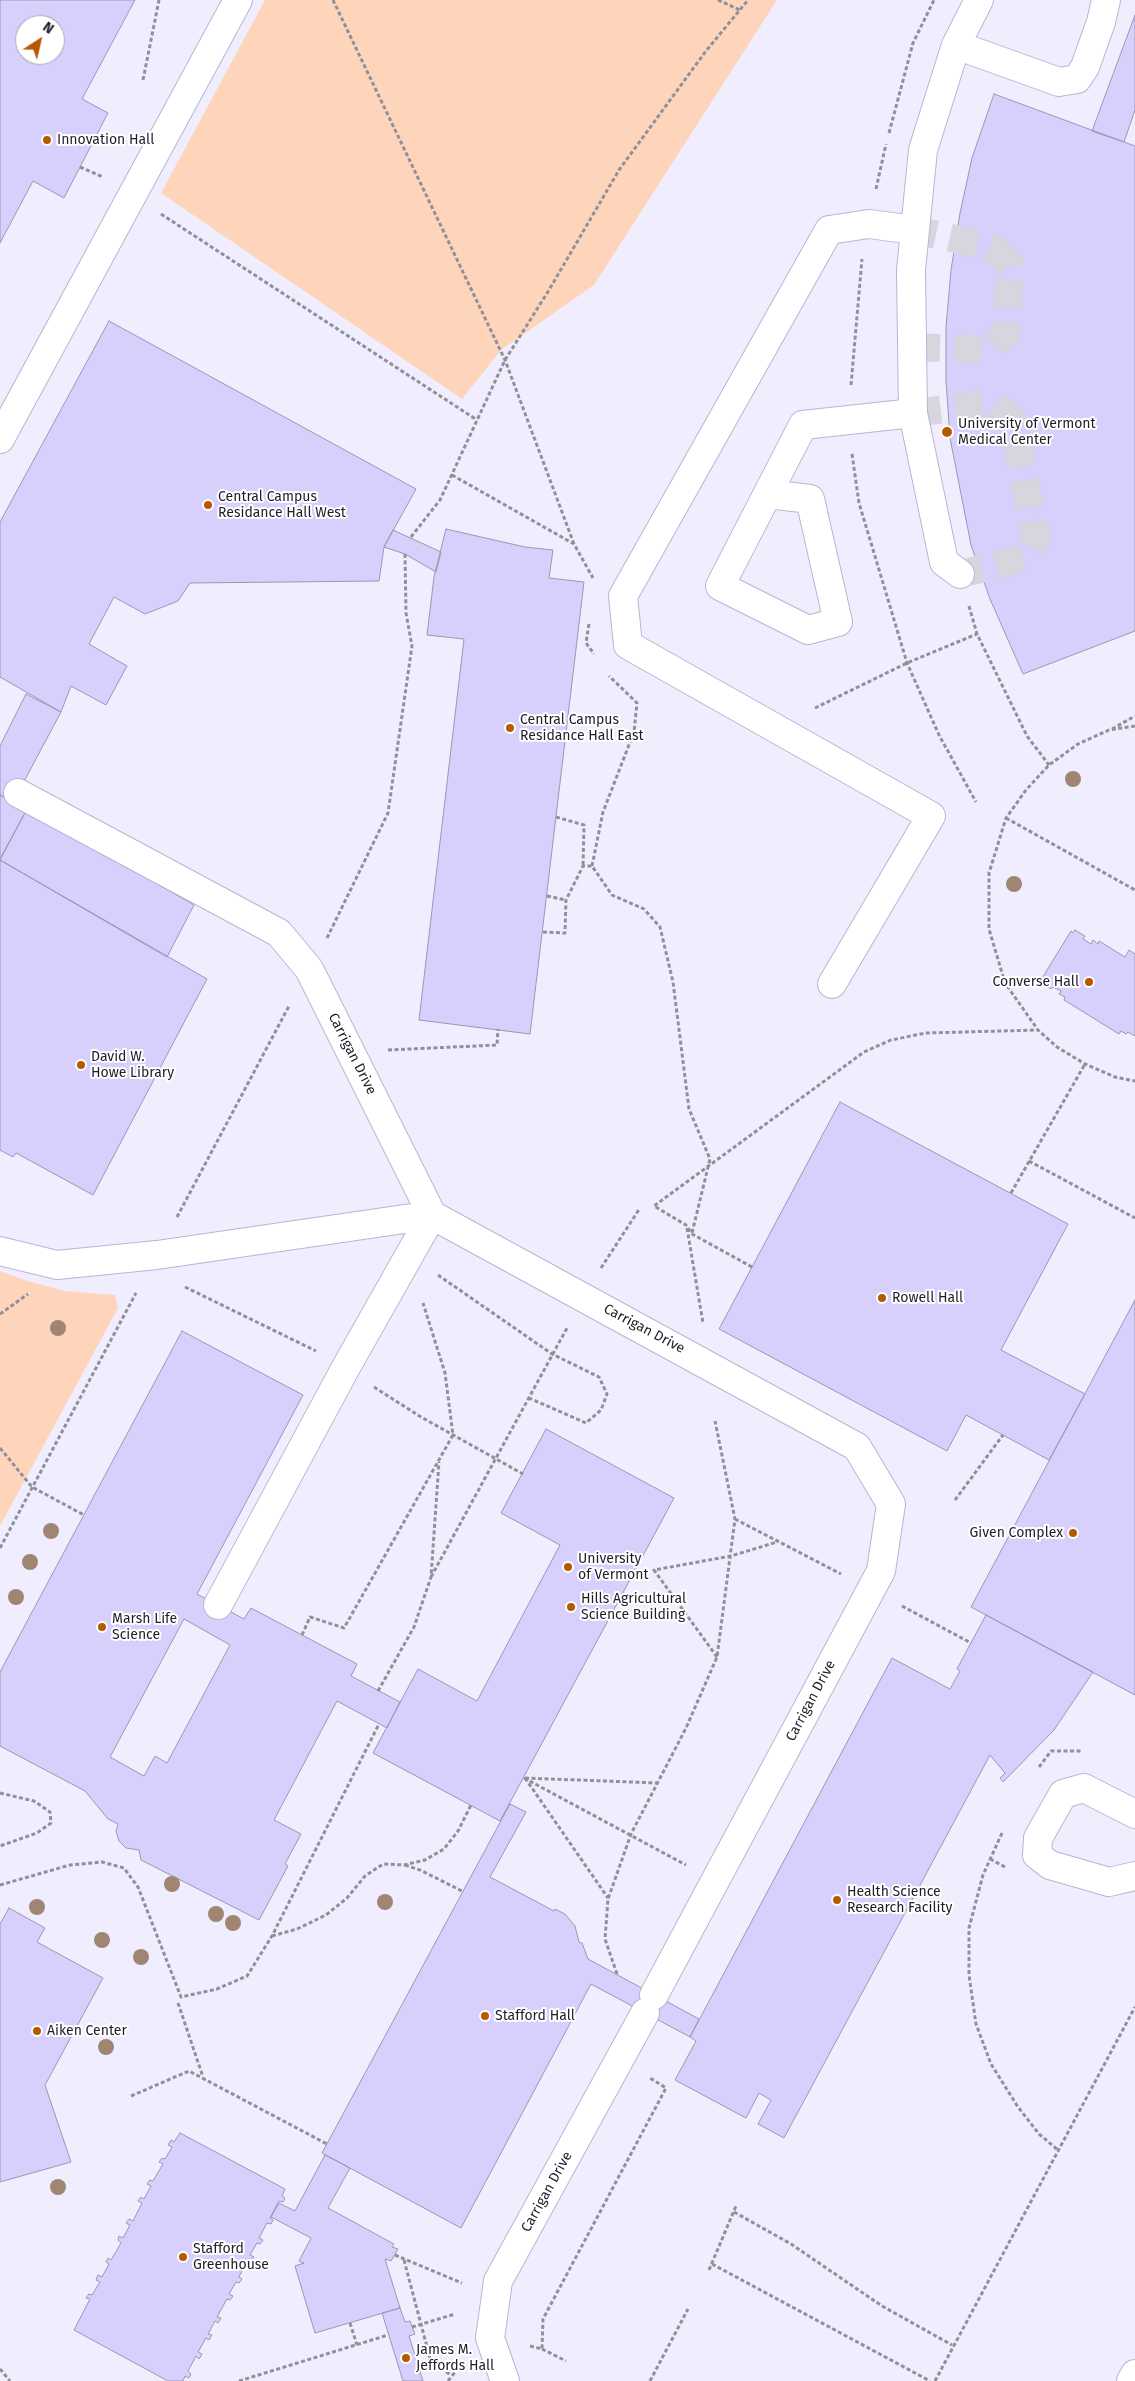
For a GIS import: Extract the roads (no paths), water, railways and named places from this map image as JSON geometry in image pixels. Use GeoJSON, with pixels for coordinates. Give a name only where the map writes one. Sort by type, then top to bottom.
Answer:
{"type":"FeatureCollection","features":[{"type":"Feature","properties":{"kind":"street"},"geometry":{"type":"LineString","coordinates":[[0,439],[131,194],[238,0]]}},
{"type":"Feature","properties":{"kind":"street"},"geometry":{"type":"LineString","coordinates":[[960,574],[944,562],[913,413],[912,270],[914,230],[923,150],[956,45],[979,0]]}},
{"type":"Feature","properties":{"kind":"street"},"geometry":{"type":"LineString","coordinates":[[956,45],[1060,82],[1077,79],[1085,67],[1101,22],[1106,0]]}},
{"type":"Feature","properties":{"kind":"street"},"geometry":{"type":"LineString","coordinates":[[832,984],[930,816],[628,646],[623,596],[829,230],[869,224],[914,230]]}},
{"type":"Feature","properties":{"kind":"street"},"geometry":{"type":"LineString","coordinates":[[768,494],[810,499],[838,622],[808,630],[720,586],[803,425],[913,413]]}},
{"type":"Feature","properties":{"kind":"street","name":"Carrigan Drive"},"geometry":{"type":"LineString","coordinates":[[18,793],[279,933],[309,969],[432,1214],[857,1447],[891,1504],[881,1571],[498,2281],[490,2338],[505,2381]]}},
{"type":"Feature","properties":{"kind":"street"},"geometry":{"type":"LineString","coordinates":[[0,1251],[56,1265],[154,1260],[432,1214]]}},
{"type":"Feature","properties":{"kind":"street"},"geometry":{"type":"LineString","coordinates":[[218,1605],[345,1369],[432,1214]]}},
{"type":"Feature","properties":{"kind":"street"},"geometry":{"type":"LineString","coordinates":[[1135,1814],[1084,1788],[1063,1794],[1038,1838],[1037,1855],[1050,1865],[1109,1882],[1135,1876]]}},
{"type":"Feature","properties":{"kind":"street"},"geometry":{"type":"LineString","coordinates":[[1131,2381],[1135,2374]]}},
{"type":"Feature","properties":{"kind":"tunnel"},"geometry":{"type":"LineString","coordinates":[[912,347],[988,350],[1006,334],[1010,265],[992,247],[914,230]]}},
{"type":"Feature","properties":{"kind":"tunnel"},"geometry":{"type":"LineString","coordinates":[[913,413],[993,403],[1012,418],[1036,537],[1025,558],[960,574]]}},
{"type":"Feature","properties":{"kind":"place","name":"Innovation Hall"},"geometry":{"type":"Point","coordinates":[47,140]}},
{"type":"Feature","properties":{"kind":"place","name":"University of Vermont Medical Center"},"geometry":{"type":"Point","coordinates":[947,432]}},
{"type":"Feature","properties":{"kind":"place","name":"Central Campus Residance Hall West"},"geometry":{"type":"Point","coordinates":[208,505]}},
{"type":"Feature","properties":{"kind":"place","name":"Central Campus Residance Hall East"},"geometry":{"type":"Point","coordinates":[510,728]}},
{"type":"Feature","properties":{"kind":"place","name":"Converse Hall"},"geometry":{"type":"Point","coordinates":[1089,982]}},
{"type":"Feature","properties":{"kind":"place","name":"David W. Howe Library"},"geometry":{"type":"Point","coordinates":[81,1065]}},
{"type":"Feature","properties":{"kind":"place","name":"Rowell Hall"},"geometry":{"type":"Point","coordinates":[882,1298]}},
{"type":"Feature","properties":{"kind":"place","name":"Given Complex"},"geometry":{"type":"Point","coordinates":[1073,1533]}},
{"type":"Feature","properties":{"kind":"place","name":"University of Vermont"},"geometry":{"type":"Point","coordinates":[568,1567]}},
{"type":"Feature","properties":{"kind":"place","name":"Hills Agricultural Science Building"},"geometry":{"type":"Point","coordinates":[571,1607]}},
{"type":"Feature","properties":{"kind":"place","name":"Marsh Life Science"},"geometry":{"type":"Point","coordinates":[102,1627]}},
{"type":"Feature","properties":{"kind":"place","name":"Health Science Research Facility"},"geometry":{"type":"Point","coordinates":[837,1900]}},
{"type":"Feature","properties":{"kind":"place","name":"Stafford Hall"},"geometry":{"type":"Point","coordinates":[485,2016]}},
{"type":"Feature","properties":{"kind":"place","name":"Aiken Center"},"geometry":{"type":"Point","coordinates":[37,2031]}},
{"type":"Feature","properties":{"kind":"place","name":"Stafford Greenhouse"},"geometry":{"type":"Point","coordinates":[183,2257]}},
{"type":"Feature","properties":{"kind":"place","name":"James M. Jeffords Hall"},"geometry":{"type":"Point","coordinates":[406,2358]}}]}
